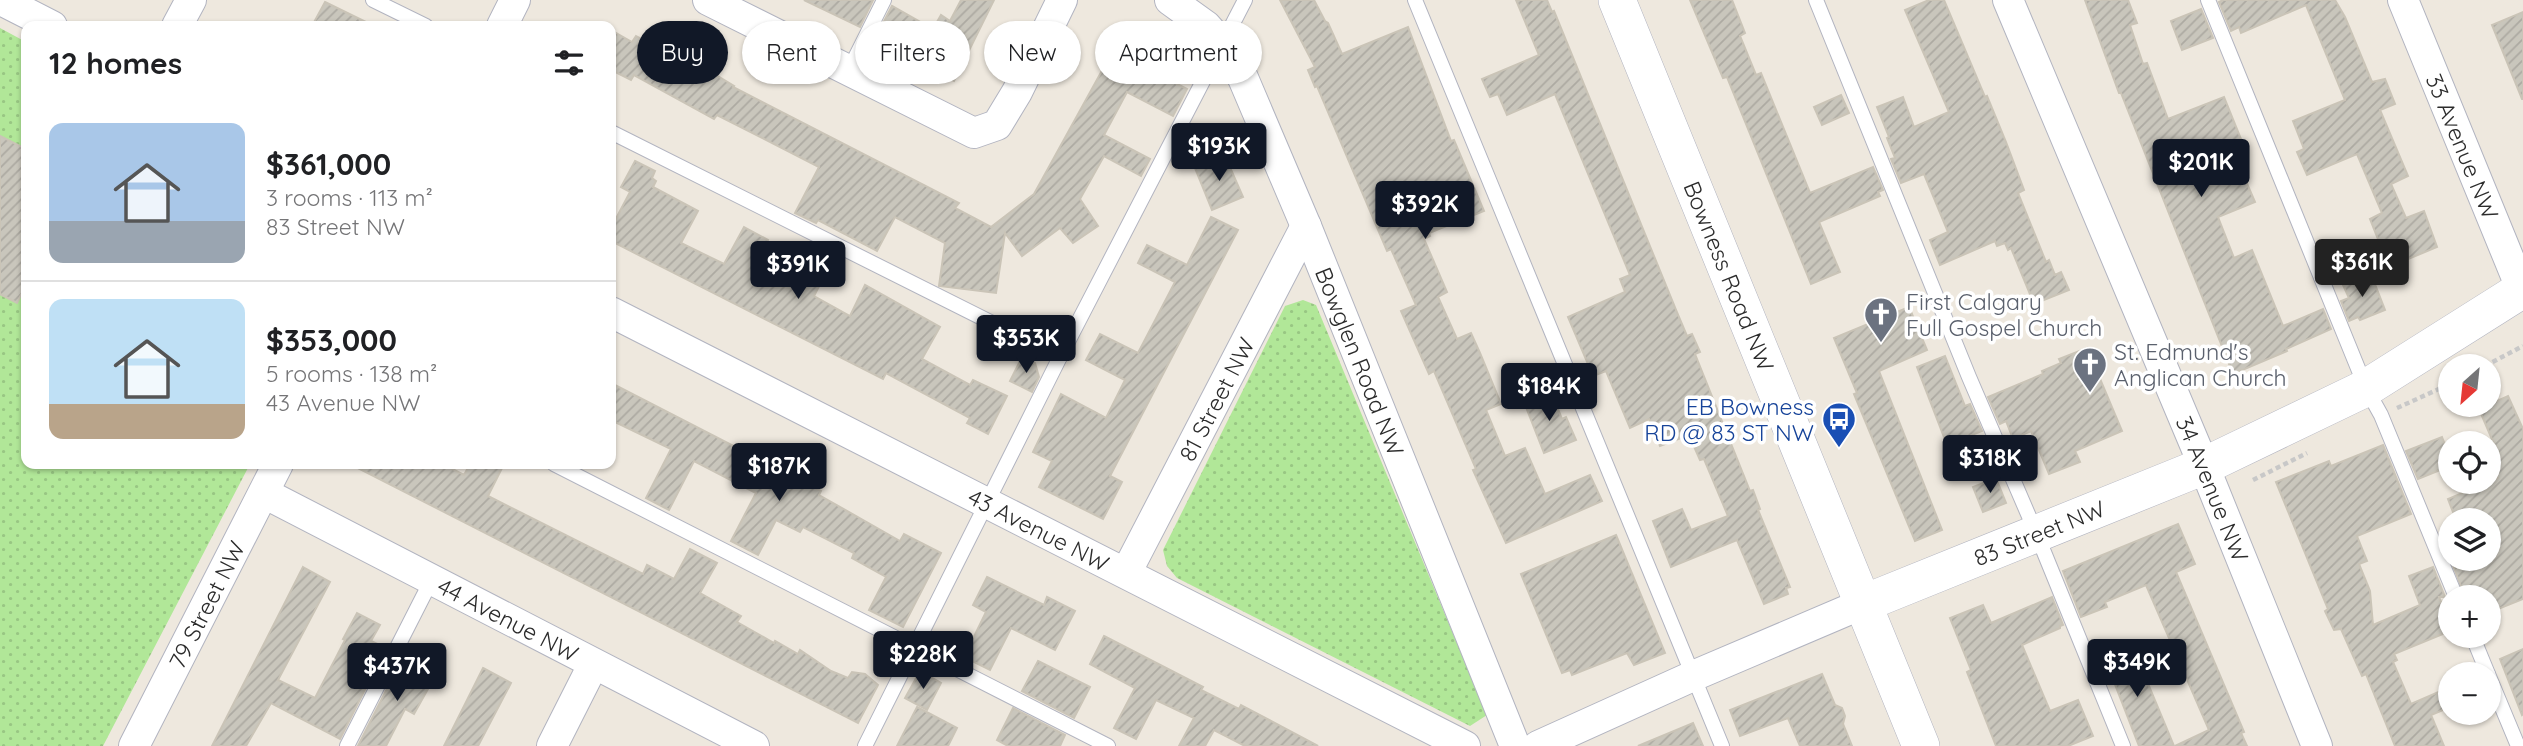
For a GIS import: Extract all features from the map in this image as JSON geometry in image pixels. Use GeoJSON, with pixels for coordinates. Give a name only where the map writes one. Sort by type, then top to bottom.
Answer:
{"type":"FeatureCollection","features":[{"type":"Feature","properties":{"kind":"street"},"geometry":{"type":"LineString","coordinates":[[1,0],[42,21]]}},
{"type":"Feature","properties":{"kind":"street"},"geometry":{"type":"LineString","coordinates":[[180,21],[191,0]]}},
{"type":"Feature","properties":{"kind":"street"},"geometry":{"type":"LineString","coordinates":[[504,21],[515,0]]}},
{"type":"Feature","properties":{"kind":"street"},"geometry":{"type":"LineString","coordinates":[[713,1],[974,133],[996,125],[1017,92],[1062,0]]}},
{"type":"Feature","properties":{"kind":"street","name":"Bowglen Road NW"},"geometry":{"type":"LineString","coordinates":[[1170,0],[1199,21]]}},
{"type":"Feature","properties":{"kind":"street","name":"Bowness Road NW"},"geometry":{"type":"LineString","coordinates":[[1617,0],[1921,746]]}},
{"type":"Feature","properties":{"kind":"street","name":"34 Avenue NW"},"geometry":{"type":"LineString","coordinates":[[2008,0],[2204,466],[2317,746]]}},
{"type":"Feature","properties":{"kind":"street","name":"33 Avenue NW"},"geometry":{"type":"LineString","coordinates":[[2403,0],[2523,291]]}},
{"type":"Feature","properties":{"kind":"street","name":"Bowglen Road NW"},"geometry":{"type":"LineString","coordinates":[[1246,84],[1306,226],[1515,746]]}},
{"type":"Feature","properties":{"kind":"street","name":"81 Street NW"},"geometry":{"type":"LineString","coordinates":[[1126,573],[1306,226]]}},
{"type":"Feature","properties":{"kind":"street","name":"83 Street NW"},"geometry":{"type":"LineString","coordinates":[[1538,746],[1863,604],[2204,466],[2366,388],[2523,291]]}},
{"type":"Feature","properties":{"kind":"street","name":"43 Avenue NW"},"geometry":{"type":"LineString","coordinates":[[616,315],[1465,746]]}},
{"type":"Feature","properties":{"kind":"street","name":"79 Street NW"},"geometry":{"type":"LineString","coordinates":[[135,746],[276,469]]}},
{"type":"Feature","properties":{"kind":"street","name":"44 Avenue NW"},"geometry":{"type":"LineString","coordinates":[[264,493],[754,746]]}},
{"type":"Feature","properties":{"kind":"street"},"geometry":{"type":"LineString","coordinates":[[552,746],[593,665]]}},
{"type":"Feature","properties":{"kind":"lane"},"geometry":{"type":"LineString","coordinates":[[373,0],[416,21]]}},
{"type":"Feature","properties":{"kind":"lane"},"geometry":{"type":"LineString","coordinates":[[849,70],[884,0]]}},
{"type":"Feature","properties":{"kind":"lane"},"geometry":{"type":"LineString","coordinates":[[1234,21],[1245,0]]}},
{"type":"Feature","properties":{"kind":"lane"},"geometry":{"type":"LineString","coordinates":[[1415,0],[1722,746]]}},
{"type":"Feature","properties":{"kind":"lane"},"geometry":{"type":"LineString","coordinates":[[1816,0],[2123,746]]}},
{"type":"Feature","properties":{"kind":"lane"},"geometry":{"type":"LineString","coordinates":[[2208,0],[2366,388],[2381,415],[2451,585]]}},
{"type":"Feature","properties":{"kind":"lane"},"geometry":{"type":"LineString","coordinates":[[865,746],[1060,357],[1202,84]]}},
{"type":"Feature","properties":{"kind":"lane"},"geometry":{"type":"LineString","coordinates":[[616,135],[1060,357]]}},
{"type":"Feature","properties":{"kind":"lane"},"geometry":{"type":"LineString","coordinates":[[564,469],[1108,746]]}},
{"type":"Feature","properties":{"kind":"lane"},"geometry":{"type":"LineString","coordinates":[[347,746],[431,580]]}},
{"type":"Feature","properties":{"kind":"lane"},"geometry":{"type":"LineString","coordinates":[[2501,705],[2518,746]]}},
{"type":"Feature","properties":{"kind":"path"},"geometry":{"type":"LineString","coordinates":[[2501,358],[2523,346]]}},
{"type":"Feature","properties":{"kind":"green space"},"geometry":{"type":"Polygon","coordinates":[[[0,28],[21,39],[21,469],[247,469],[103,746],[0,746],[0,28]]]}},
{"type":"Feature","properties":{"kind":"green space"},"geometry":{"type":"Polygon","coordinates":[[[1303,300],[1316,305],[1487,715],[1470,726],[1177,578],[1167,566],[1163,550],[1285,306],[1303,300]]]}},
{"type":"Feature","properties":{"kind":"building"},"geometry":{"type":"Polygon","coordinates":[[[804,0],[873,0],[863,21],[855,21],[855,25],[804,0]]]}},
{"type":"Feature","properties":{"kind":"building"},"geometry":{"type":"Polygon","coordinates":[[[961,0],[994,0],[970,49],[970,21],[950,21],[961,0]]]}},
{"type":"Feature","properties":{"kind":"building"},"geometry":{"type":"Polygon","coordinates":[[[1280,0],[1314,0],[1342,54],[1408,27],[1451,141],[1454,140],[1484,211],[1429,233],[1430,236],[1424,239],[1447,292],[1438,297],[1457,339],[1471,333],[1480,353],[1501,404],[1486,410],[1505,456],[1525,448],[1545,494],[1590,475],[1602,501],[1506,543],[1473,470],[1476,469],[1434,371],[1429,374],[1401,311],[1416,305],[1391,249],[1387,251],[1317,86],[1315,87],[1308,70],[1315,67],[1280,0]]]}},
{"type":"Feature","properties":{"kind":"building"},"geometry":{"type":"Polygon","coordinates":[[[1516,0],[1547,0],[1552,12],[1554,11],[1687,336],[1692,334],[1700,352],[1695,354],[1750,491],[1753,490],[1760,509],[1758,510],[1790,587],[1786,588],[1788,594],[1764,604],[1737,540],[1671,567],[1653,521],[1682,509],[1691,530],[1728,516],[1704,459],[1700,460],[1689,435],[1660,446],[1649,419],[1630,428],[1606,371],[1593,376],[1568,317],[1625,292],[1620,279],[1630,275],[1555,94],[1507,115],[1498,94],[1490,97],[1482,79],[1539,55],[1516,0]]]}},
{"type":"Feature","properties":{"kind":"building"},"geometry":{"type":"Polygon","coordinates":[[[1690,0],[1732,0],[1745,33],[1740,36],[1756,75],[1761,73],[1810,193],[1873,167],[1883,190],[1878,192],[1880,196],[1819,222],[1840,272],[1811,284],[1727,77],[1723,78],[1690,0]]]}},
{"type":"Feature","properties":{"kind":"building"},"geometry":{"type":"Polygon","coordinates":[[[1929,0],[1944,0],[2006,142],[2024,190],[2018,193],[2046,262],[2049,260],[2055,275],[2061,272],[2069,290],[2034,304],[2011,248],[2008,250],[2005,243],[1997,246],[1995,241],[1940,265],[1930,240],[1948,232],[1924,174],[1901,183],[1891,159],[1895,158],[1887,138],[1889,137],[1877,107],[1903,97],[1914,127],[1949,112],[1905,10],[1929,0]]]}},
{"type":"Feature","properties":{"kind":"building"},"geometry":{"type":"Polygon","coordinates":[[[2085,0],[2128,0],[2137,23],[2130,25],[2143,64],[2147,63],[2168,119],[2224,97],[2243,144],[2232,149],[2255,202],[2218,217],[2234,258],[2252,250],[2283,326],[2323,309],[2331,329],[2233,374],[2119,93],[2085,0]]]}},
{"type":"Feature","properties":{"kind":"building"},"geometry":{"type":"Polygon","coordinates":[[[2335,0],[2345,17],[2372,82],[2385,79],[2395,104],[2380,110],[2408,176],[2391,184],[2406,218],[2424,211],[2437,247],[2389,267],[2370,219],[2382,213],[2357,154],[2307,175],[2297,152],[2304,149],[2293,121],[2345,100],[2306,5],[2241,33],[2239,27],[2231,31],[2219,2],[2335,0]]]}},
{"type":"Feature","properties":{"kind":"building"},"geometry":{"type":"Polygon","coordinates":[[[325,2],[364,21],[315,21],[325,2]]]}},
{"type":"Feature","properties":{"kind":"building"},"geometry":{"type":"Polygon","coordinates":[[[892,6],[919,21],[884,21],[892,6]]]}},
{"type":"Feature","properties":{"kind":"building"},"geometry":{"type":"Polygon","coordinates":[[[2201,9],[2213,38],[2182,50],[2171,21],[2201,9]]]}},
{"type":"Feature","properties":{"kind":"building"},"geometry":{"type":"Polygon","coordinates":[[[2523,12],[2523,99],[2522,99],[2492,25],[2523,12]]]}},
{"type":"Feature","properties":{"kind":"building"},"geometry":{"type":"Polygon","coordinates":[[[941,15],[950,21],[938,21],[941,15]]]}},
{"type":"Feature","properties":{"kind":"building"},"geometry":{"type":"Polygon","coordinates":[[[616,33],[632,42],[637,37],[637,77],[634,75],[631,80],[616,72],[616,33]]]}},
{"type":"Feature","properties":{"kind":"building"},"geometry":{"type":"Polygon","coordinates":[[[728,82],[959,203],[955,208],[991,227],[1034,194],[1095,83],[1177,84],[1187,89],[1173,116],[1127,92],[1104,135],[1150,159],[1141,176],[1104,156],[1080,199],[1098,226],[1073,243],[1060,228],[1022,256],[1005,233],[996,293],[939,286],[945,243],[895,217],[877,251],[818,220],[816,223],[795,213],[819,167],[717,115],[714,119],[650,84],[728,82]]]}},
{"type":"Feature","properties":{"kind":"building"},"geometry":{"type":"Polygon","coordinates":[[[1841,95],[1849,113],[1822,125],[1814,107],[1841,95]]]}},
{"type":"Feature","properties":{"kind":"building"},"geometry":{"type":"Polygon","coordinates":[[[0,136],[21,146],[21,295],[17,303],[0,294],[0,136]]]}},
{"type":"Feature","properties":{"kind":"building"},"geometry":{"type":"Polygon","coordinates":[[[1225,156],[1243,197],[1212,210],[1195,168],[1225,156]]]}},
{"type":"Feature","properties":{"kind":"building"},"geometry":{"type":"Polygon","coordinates":[[[635,161],[655,171],[652,178],[656,181],[653,187],[698,211],[681,243],[724,264],[744,227],[768,240],[756,263],[790,281],[803,258],[827,271],[814,296],[850,316],[865,285],[940,327],[922,359],[970,385],[973,380],[1007,396],[988,434],[967,423],[970,418],[886,373],[883,379],[616,244],[616,219],[630,192],[621,187],[635,161]]]}},
{"type":"Feature","properties":{"kind":"building"},"geometry":{"type":"Polygon","coordinates":[[[1211,217],[1238,230],[1110,476],[1122,482],[1103,519],[1039,487],[1052,461],[1033,452],[1061,394],[1106,418],[1125,380],[1086,360],[1100,334],[1138,353],[1175,282],[1138,263],[1147,245],[1187,265],[1211,217]]]}},
{"type":"Feature","properties":{"kind":"building"},"geometry":{"type":"Polygon","coordinates":[[[2371,274],[2385,310],[2360,320],[2358,317],[2349,321],[2341,301],[2349,298],[2343,285],[2371,274]]]}},
{"type":"Feature","properties":{"kind":"building"},"geometry":{"type":"Polygon","coordinates":[[[1909,307],[1927,350],[1879,371],[1942,530],[1915,541],[1854,394],[1857,393],[1834,338],[1909,307]]]}},
{"type":"Feature","properties":{"kind":"building"},"geometry":{"type":"Polygon","coordinates":[[[2087,348],[2122,431],[2075,451],[2080,462],[2049,474],[2031,431],[2013,439],[2006,421],[2000,424],[1988,397],[2043,374],[2042,371],[2061,363],[2059,359],[2087,348]]]}},
{"type":"Feature","properties":{"kind":"building"},"geometry":{"type":"Polygon","coordinates":[[[1945,356],[1965,406],[1970,404],[1982,431],[1947,445],[1917,367],[1945,356]]]}},
{"type":"Feature","properties":{"kind":"building"},"geometry":{"type":"Polygon","coordinates":[[[1022,357],[1035,363],[1039,377],[1032,392],[1010,381],[1022,357]]]}},
{"type":"Feature","properties":{"kind":"building"},"geometry":{"type":"Polygon","coordinates":[[[616,386],[821,491],[819,495],[900,541],[904,534],[941,553],[903,627],[869,610],[886,577],[852,558],[854,553],[803,527],[800,532],[776,520],[758,555],[731,541],[756,493],[694,461],[669,510],[646,498],[671,449],[616,422],[616,386]]]}},
{"type":"Feature","properties":{"kind":"building"},"geometry":{"type":"Polygon","coordinates":[[[1551,391],[1562,419],[1566,417],[1576,440],[1544,453],[1524,402],[1551,391]]]}},
{"type":"Feature","properties":{"kind":"building"},"geometry":{"type":"Polygon","coordinates":[[[2508,396],[2523,429],[2523,599],[2501,608],[2501,585],[2460,585],[2455,571],[2501,571],[2501,508],[2451,508],[2448,499],[2460,494],[2501,494],[2501,431],[2488,431],[2482,417],[2501,417],[2501,399],[2508,396]]]}},
{"type":"Feature","properties":{"kind":"building"},"geometry":{"type":"Polygon","coordinates":[[[2438,439],[2438,471],[2418,479],[2406,451],[2438,439]]]}},
{"type":"Feature","properties":{"kind":"building"},"geometry":{"type":"Polygon","coordinates":[[[2383,445],[2411,514],[2357,536],[2367,561],[2359,564],[2370,591],[2373,625],[2420,605],[2409,576],[2433,567],[2440,585],[2438,585],[2438,636],[2394,654],[2397,660],[2393,662],[2411,704],[2438,692],[2438,712],[2431,715],[2444,746],[2395,746],[2366,674],[2362,676],[2341,629],[2334,630],[2325,611],[2328,609],[2276,482],[2329,461],[2331,466],[2383,445]]]}},
{"type":"Feature","properties":{"kind":"building"},"geometry":{"type":"Polygon","coordinates":[[[360,469],[453,469],[464,475],[467,469],[502,469],[488,496],[643,574],[647,565],[674,579],[690,549],[717,563],[700,593],[741,616],[737,622],[798,654],[800,650],[831,671],[848,678],[852,672],[865,674],[878,685],[858,723],[360,469]]]}},
{"type":"Feature","properties":{"kind":"building"},"geometry":{"type":"Polygon","coordinates":[[[1996,478],[2006,503],[1983,512],[1973,487],[1996,478]]]}},
{"type":"Feature","properties":{"kind":"building"},"geometry":{"type":"Polygon","coordinates":[[[2178,524],[2195,564],[2176,572],[2244,732],[2241,733],[2247,746],[2175,746],[2209,730],[2146,585],[2105,602],[2107,607],[2081,617],[2063,571],[2178,524]]]}},
{"type":"Feature","properties":{"kind":"building"},"geometry":{"type":"Polygon","coordinates":[[[1616,535],[1665,653],[1634,665],[1627,653],[1572,675],[1570,670],[1562,673],[1521,574],[1616,535]]]}},
{"type":"Feature","properties":{"kind":"building"},"geometry":{"type":"Polygon","coordinates":[[[303,567],[330,582],[278,680],[315,698],[357,613],[380,625],[371,641],[386,648],[340,739],[271,703],[246,746],[212,746],[303,567]]]}},
{"type":"Feature","properties":{"kind":"building"},"geometry":{"type":"Polygon","coordinates":[[[987,577],[1044,605],[1047,597],[1075,611],[1055,650],[1011,628],[990,670],[964,657],[986,612],[973,605],[987,577]]]}},
{"type":"Feature","properties":{"kind":"building"},"geometry":{"type":"Polygon","coordinates":[[[2052,597],[2063,625],[2022,645],[2050,711],[2078,700],[2093,736],[2068,746],[1996,746],[1967,672],[1971,670],[1950,618],[1983,605],[1991,623],[2052,597]]]}},
{"type":"Feature","properties":{"kind":"building"},"geometry":{"type":"Polygon","coordinates":[[[1104,636],[1203,687],[1201,690],[1239,709],[1241,705],[1318,746],[1245,746],[1214,730],[1205,746],[1179,746],[1194,718],[1156,700],[1136,739],[1114,728],[1135,688],[1090,664],[1104,636]]]}},
{"type":"Feature","properties":{"kind":"building"},"geometry":{"type":"Polygon","coordinates":[[[2125,642],[2139,676],[2144,674],[2174,746],[2139,746],[2102,651],[2125,642]]]}},
{"type":"Feature","properties":{"kind":"building"},"geometry":{"type":"Polygon","coordinates":[[[2523,649],[2523,714],[2522,715],[2500,659],[2523,649]]]}},
{"type":"Feature","properties":{"kind":"building"},"geometry":{"type":"Polygon","coordinates":[[[403,657],[432,673],[424,687],[428,689],[414,714],[405,709],[386,746],[358,746],[403,657]]]}},
{"type":"Feature","properties":{"kind":"building"},"geometry":{"type":"Polygon","coordinates":[[[1038,661],[1090,687],[1074,718],[1022,691],[1038,661]]]}},
{"type":"Feature","properties":{"kind":"building"},"geometry":{"type":"Polygon","coordinates":[[[483,668],[511,683],[478,746],[444,746],[483,668]]]}},
{"type":"Feature","properties":{"kind":"building"},"geometry":{"type":"Polygon","coordinates":[[[920,671],[941,683],[927,710],[905,698],[920,671]]]}},
{"type":"Feature","properties":{"kind":"building"},"geometry":{"type":"Polygon","coordinates":[[[1822,674],[1835,705],[1842,708],[1845,716],[1843,724],[1852,746],[1800,746],[1788,718],[1740,736],[1730,710],[1822,674]]]}},
{"type":"Feature","properties":{"kind":"building"},"geometry":{"type":"Polygon","coordinates":[[[917,707],[957,728],[948,746],[897,746],[917,707]]]}},
{"type":"Feature","properties":{"kind":"building"},"geometry":{"type":"Polygon","coordinates":[[[1013,708],[1065,735],[1060,746],[1008,746],[997,740],[1013,708]]]}},
{"type":"Feature","properties":{"kind":"building"},"geometry":{"type":"Polygon","coordinates":[[[1693,723],[1703,746],[1638,746],[1693,723]]]}},
{"type":"Feature","properties":{"kind":"place","name":"First Calgary Full Gospel Church"},"geometry":{"type":"Point","coordinates":[1881,344]}},
{"type":"Feature","properties":{"kind":"place","name":"St. Edmund's Anglican Church"},"geometry":{"type":"Point","coordinates":[2090,394]}},
{"type":"Feature","properties":{"kind":"place","name":"EB Bowness RD @ 83 ST NW"},"geometry":{"type":"Point","coordinates":[1839,449]}}]}
